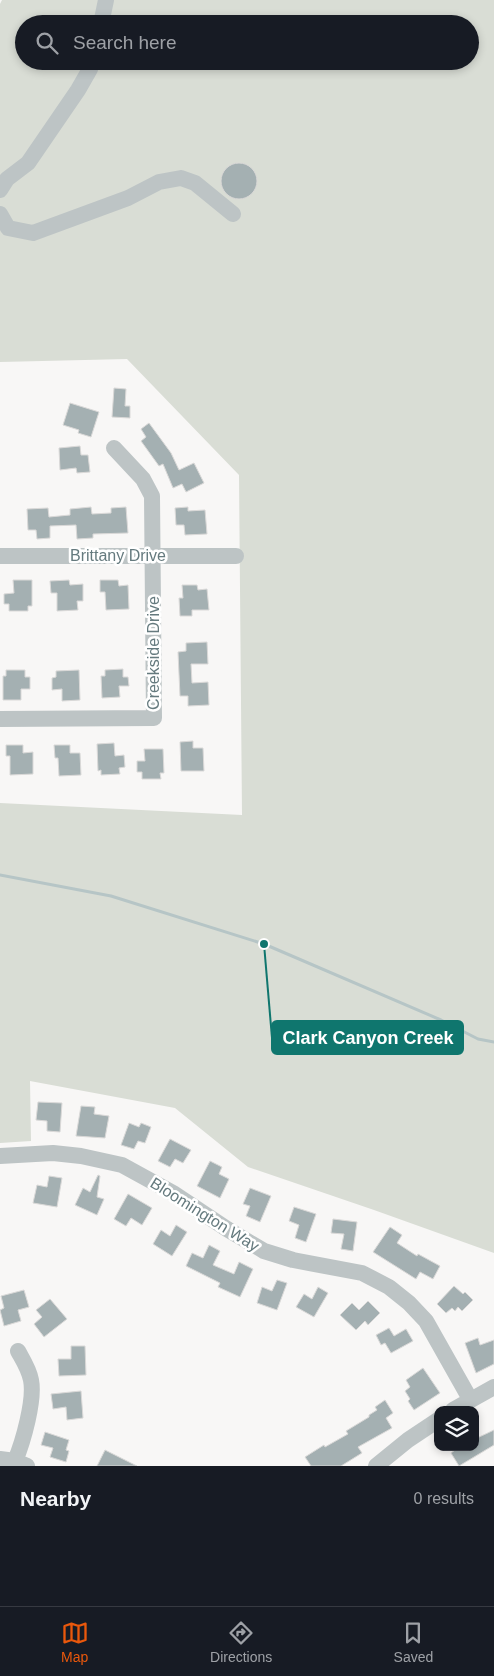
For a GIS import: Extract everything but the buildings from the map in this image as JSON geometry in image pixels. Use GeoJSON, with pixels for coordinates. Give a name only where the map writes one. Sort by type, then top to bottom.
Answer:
{"type":"FeatureCollection","features":[{"type":"Feature","properties":{"kind":"street"},"geometry":{"type":"LineString","coordinates":[[103,15],[106,0]]}},
{"type":"Feature","properties":{"kind":"street"},"geometry":{"type":"LineString","coordinates":[[0,190],[7,179],[28,163],[89,70]]}},
{"type":"Feature","properties":{"kind":"street"},"geometry":{"type":"LineString","coordinates":[[0,214],[8,228],[33,232],[128,198],[159,182],[181,178],[195,183],[233,214]]}},
{"type":"Feature","properties":{"kind":"street"},"geometry":{"type":"LineString","coordinates":[[114,448],[143,479],[152,496],[152,555]]}},
{"type":"Feature","properties":{"kind":"street","name":"Creekside Drive"},"geometry":{"type":"LineString","coordinates":[[0,719],[154,718],[152,555]]}},
{"type":"Feature","properties":{"kind":"street","name":"Brittany Drive"},"geometry":{"type":"LineString","coordinates":[[0,556],[236,556]]}},
{"type":"Feature","properties":{"kind":"street","name":"Bloomington Way"},"geometry":{"type":"LineString","coordinates":[[0,1156],[53,1152],[122,1165],[173,1193],[226,1230],[264,1251],[293,1260],[362,1273],[389,1287],[409,1303],[426,1322],[470,1399]]}},
{"type":"Feature","properties":{"kind":"street"},"geometry":{"type":"LineString","coordinates":[[14,1462],[20,1450],[32,1400],[32,1381],[18,1351]]}},
{"type":"Feature","properties":{"kind":"street"},"geometry":{"type":"LineString","coordinates":[[459,1406],[494,1387]]}},
{"type":"Feature","properties":{"kind":"street"},"geometry":{"type":"LineString","coordinates":[[376,1466],[408,1440],[434,1423]]}},
{"type":"Feature","properties":{"kind":"shaded area"},"geometry":{"type":"Polygon","coordinates":[[[2,0],[494,0],[494,1253],[248,1167],[175,1108],[30,1081],[31,1141],[0,1143],[0,803],[242,815],[239,475],[127,359],[0,362],[0,4],[2,0]]]}},
{"type":"Feature","properties":{"kind":"waterway"},"geometry":{"type":"LineString","coordinates":[[0,875],[111,896],[264,944],[441,1020],[478,1039],[494,1042]]}},
{"type":"Feature","properties":{"kind":"place","name":"Clark Canyon Creek"},"geometry":{"type":"Point","coordinates":[264,944]}}]}
